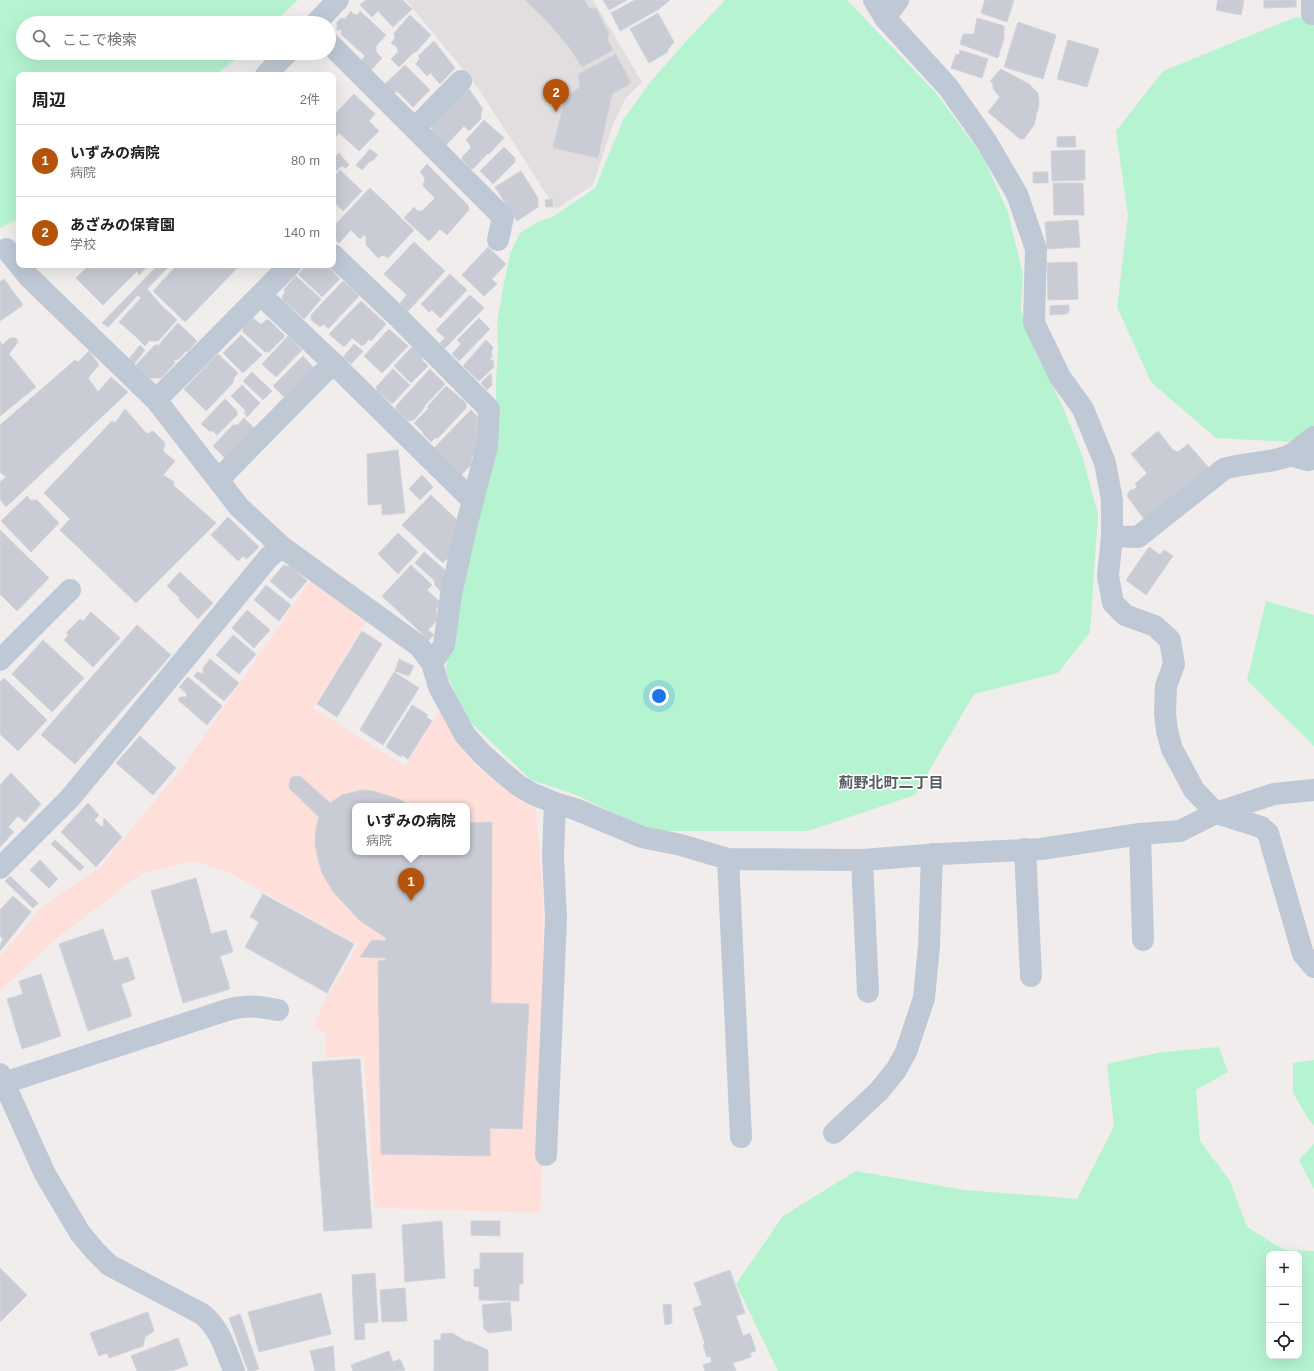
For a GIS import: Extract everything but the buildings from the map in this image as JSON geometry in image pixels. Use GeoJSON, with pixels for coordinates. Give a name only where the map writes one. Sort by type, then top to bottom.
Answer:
{"type":"FeatureCollection","features":[{"type":"Feature","properties":{"kind":"street"},"geometry":{"type":"LineString","coordinates":[[323,16],[338,0]]}},
{"type":"Feature","properties":{"kind":"street"},"geometry":{"type":"LineString","coordinates":[[898,0],[879,9],[948,86],[986,141],[1018,194],[1036,249],[1034,323],[1060,377],[1083,409],[1105,463],[1112,500],[1112,536],[1108,576],[1113,603],[1124,615],[1155,626],[1170,640],[1174,664],[1166,686],[1166,714],[1167,731],[1172,749],[1194,790],[1216,812],[1261,827],[1268,833],[1303,954],[1314,967]]}},
{"type":"Feature","properties":{"kind":"street"},"geometry":{"type":"LineString","coordinates":[[336,50],[503,217],[498,240]]}},
{"type":"Feature","properties":{"kind":"street"},"geometry":{"type":"LineString","coordinates":[[269,72],[280,60]]}},
{"type":"Feature","properties":{"kind":"street"},"geometry":{"type":"LineString","coordinates":[[415,128],[461,81]]}},
{"type":"Feature","properties":{"kind":"street"},"geometry":{"type":"LineString","coordinates":[[8,247],[16,258]]}},
{"type":"Feature","properties":{"kind":"street"},"geometry":{"type":"LineString","coordinates":[[336,258],[399,318],[489,409],[487,447],[467,523],[451,595],[444,645],[432,663]]}},
{"type":"Feature","properties":{"kind":"street"},"geometry":{"type":"LineString","coordinates":[[23,268],[29,277],[156,400],[238,506],[282,548],[419,646],[432,663],[439,687],[451,711],[465,735],[482,754],[519,786],[533,794],[555,803],[575,809],[642,837],[681,845],[728,859],[862,860],[932,854],[1041,849],[1140,834],[1180,831],[1216,812],[1274,794],[1314,790]]}},
{"type":"Feature","properties":{"kind":"street"},"geometry":{"type":"LineString","coordinates":[[156,400],[287,268]]}},
{"type":"Feature","properties":{"kind":"street"},"geometry":{"type":"LineString","coordinates":[[261,295],[333,363],[473,501]]}},
{"type":"Feature","properties":{"kind":"street"},"geometry":{"type":"LineString","coordinates":[[218,480],[333,363]]}},
{"type":"Feature","properties":{"kind":"street"},"geometry":{"type":"LineString","coordinates":[[1112,536],[1138,538],[1224,469],[1237,464],[1270,461],[1290,455],[1314,437]]}},
{"type":"Feature","properties":{"kind":"street"},"geometry":{"type":"LineString","coordinates":[[1290,455],[1307,460],[1314,459]]}},
{"type":"Feature","properties":{"kind":"street"},"geometry":{"type":"LineString","coordinates":[[0,868],[70,798],[269,557],[282,548]]}},
{"type":"Feature","properties":{"kind":"street"},"geometry":{"type":"LineString","coordinates":[[0,660],[70,590]]}},
{"type":"Feature","properties":{"kind":"street"},"geometry":{"type":"LineString","coordinates":[[546,1155],[556,918],[553,856],[555,803]]}},
{"type":"Feature","properties":{"kind":"street"},"geometry":{"type":"LineString","coordinates":[[1140,834],[1143,940]]}},
{"type":"Feature","properties":{"kind":"street"},"geometry":{"type":"LineString","coordinates":[[1025,849],[1031,976]]}},
{"type":"Feature","properties":{"kind":"street"},"geometry":{"type":"LineString","coordinates":[[834,1133],[879,1091],[896,1070],[906,1052],[924,998],[929,946],[932,854]]}},
{"type":"Feature","properties":{"kind":"street"},"geometry":{"type":"LineString","coordinates":[[728,859],[741,1137]]}},
{"type":"Feature","properties":{"kind":"street"},"geometry":{"type":"LineString","coordinates":[[862,860],[868,992]]}},
{"type":"Feature","properties":{"kind":"street"},"geometry":{"type":"LineString","coordinates":[[234,1371],[216,1328],[210,1320],[202,1314],[109,1265],[80,1233],[45,1174],[1,1081],[227,1010],[243,1006],[262,1006],[278,1010]]}},
{"type":"Feature","properties":{"kind":"shaded area"},"geometry":{"type":"Polygon","coordinates":[[[406,0],[593,0],[642,82],[626,98],[612,127],[593,185],[556,209],[478,88],[406,0]]]}},
{"type":"Feature","properties":{"kind":"shaded area"},"geometry":{"type":"Polygon","coordinates":[[[310,581],[366,622],[313,708],[405,766],[439,712],[476,766],[536,809],[543,894],[543,977],[535,1156],[543,1157],[540,1213],[375,1208],[364,1056],[326,1057],[326,1034],[314,1027],[322,1006],[358,945],[228,872],[194,861],[141,874],[57,938],[0,991],[0,956],[42,907],[100,867],[182,768],[310,581]]]}},
{"type":"Feature","properties":{"kind":"green space"},"geometry":{"type":"Polygon","coordinates":[[[0,0],[298,0],[281,16],[16,16],[16,60],[235,60],[219,72],[16,72],[16,220],[0,228],[0,0]]]}},
{"type":"Feature","properties":{"kind":"green space"},"geometry":{"type":"Polygon","coordinates":[[[725,0],[847,0],[936,93],[983,157],[1008,212],[1023,275],[1021,310],[1037,355],[1063,407],[1082,455],[1098,514],[1090,632],[1058,673],[974,694],[915,795],[808,831],[652,831],[574,794],[531,780],[465,717],[446,672],[450,623],[496,412],[498,348],[497,323],[510,254],[520,233],[538,222],[554,216],[595,188],[623,120],[652,80],[725,0]]]}},
{"type":"Feature","properties":{"kind":"green space"},"geometry":{"type":"Polygon","coordinates":[[[1296,17],[1314,19],[1314,429],[1293,442],[1216,438],[1151,382],[1117,307],[1128,216],[1116,131],[1163,71],[1296,17]]]}},
{"type":"Feature","properties":{"kind":"green space"},"geometry":{"type":"Polygon","coordinates":[[[1266,601],[1314,615],[1314,746],[1247,680],[1266,601]]]}},
{"type":"Feature","properties":{"kind":"green space"},"geometry":{"type":"Polygon","coordinates":[[[1219,1047],[1228,1072],[1196,1090],[1200,1141],[1230,1181],[1247,1227],[1284,1250],[1314,1251],[1314,1371],[778,1371],[736,1284],[783,1216],[856,1171],[965,1190],[1077,1199],[1114,1126],[1107,1064],[1161,1052],[1219,1047]]]}},
{"type":"Feature","properties":{"kind":"green space"},"geometry":{"type":"Polygon","coordinates":[[[1314,1060],[1314,1125],[1309,1120],[1293,1093],[1293,1063],[1314,1060]]]}},
{"type":"Feature","properties":{"kind":"green space"},"geometry":{"type":"Polygon","coordinates":[[[1314,1144],[1314,1189],[1299,1160],[1314,1144]]]}},
{"type":"Feature","properties":{"kind":"place","name":"あざみの保育園"},"geometry":{"type":"Point","coordinates":[556,112]}},
{"type":"Feature","properties":{"kind":"place","name":"いずみの病院"},"geometry":{"type":"Point","coordinates":[411,901]}},
{"type":"Feature","properties":{"kind":"district","name":"薊野北町二丁目"},"geometry":{"type":"Point","coordinates":[891,783]}}]}
